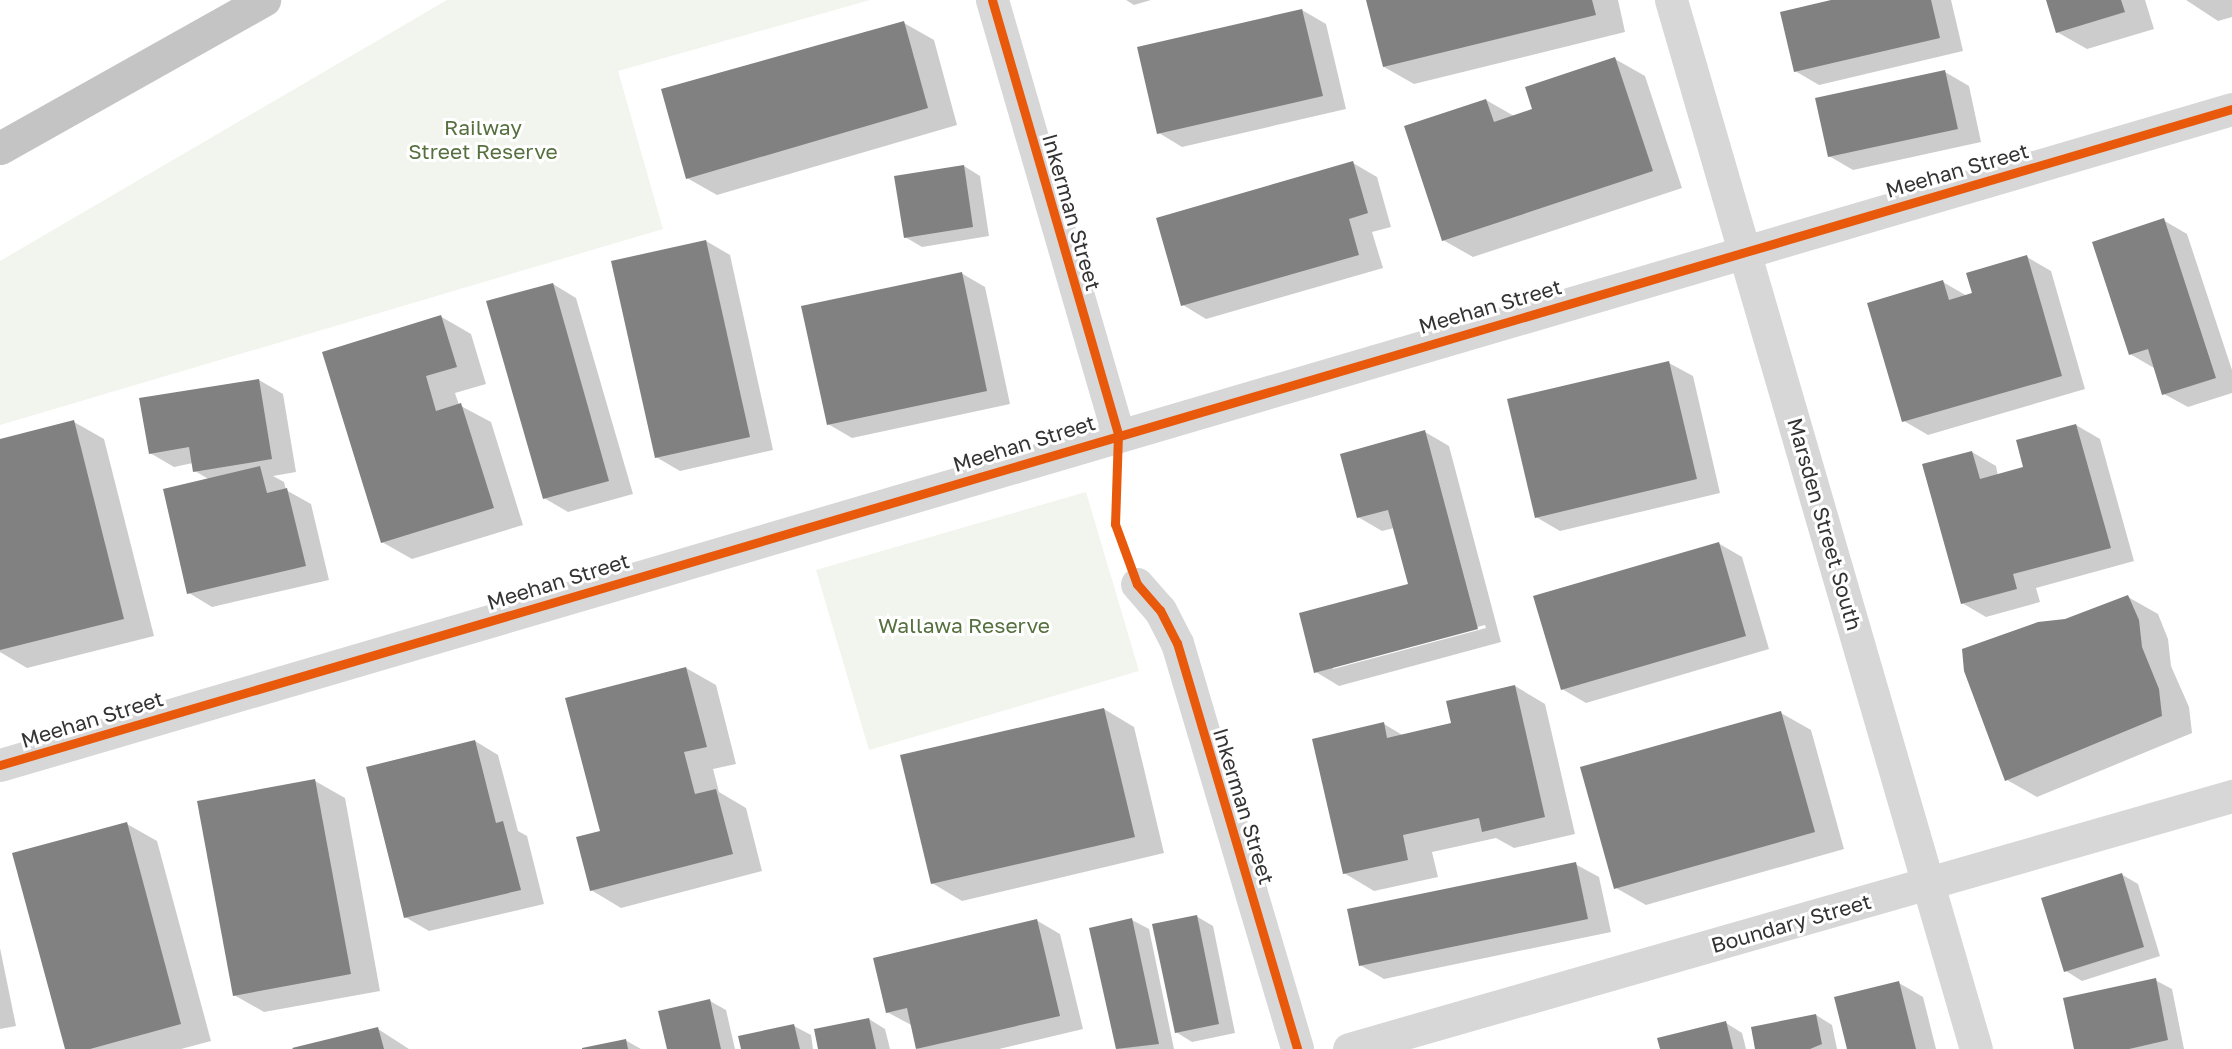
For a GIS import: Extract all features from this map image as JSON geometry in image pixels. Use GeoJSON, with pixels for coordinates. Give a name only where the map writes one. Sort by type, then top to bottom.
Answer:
{"type":"FeatureCollection","features":[{"type":"Feature","properties":{"kind":"highway"},"geometry":{"type":"LineString","coordinates":[[0,148],[264,0]]}},
{"type":"Feature","properties":{"kind":"street","name":"Inkerman Street"},"geometry":{"type":"LineString","coordinates":[[992,0],[1118,434]]}},
{"type":"Feature","properties":{"kind":"street","name":"Marsden Street South"},"geometry":{"type":"LineString","coordinates":[[1671,0],[1747,250],[1976,1049]]}},
{"type":"Feature","properties":{"kind":"street","name":"Meehan Street"},"geometry":{"type":"LineString","coordinates":[[0,765],[1118,434],[2232,109]]}},
{"type":"Feature","properties":{"kind":"street","name":"Inkerman Street"},"geometry":{"type":"LineString","coordinates":[[1137,584],[1160,610],[1177,643],[1298,1049]]}},
{"type":"Feature","properties":{"kind":"street","name":"Boundary Street"},"geometry":{"type":"LineString","coordinates":[[1349,1049],[2232,796]]}},
{"type":"Feature","properties":{"kind":"green space","name":"Railway Street Reserve"},"geometry":{"type":"Polygon","coordinates":[[[447,0],[870,0],[618,71],[663,229],[0,425],[0,261],[447,0]]]}},
{"type":"Feature","properties":{"kind":"green space","name":"Wallawa Reserve"},"geometry":{"type":"Polygon","coordinates":[[[1086,492],[1139,671],[869,750],[816,570],[1086,492]]]}},
{"type":"Feature","properties":{"kind":"building"},"geometry":{"type":"Polygon","coordinates":[[[1366,0],[1592,0],[1596,15],[1383,67],[1366,0]]]}},
{"type":"Feature","properties":{"kind":"building"},"geometry":{"type":"Polygon","coordinates":[[[1831,0],[1931,0],[1940,38],[1794,72],[1780,12],[1831,0]]]}},
{"type":"Feature","properties":{"kind":"building"},"geometry":{"type":"Polygon","coordinates":[[[2046,0],[2121,0],[2125,12],[2056,33],[2046,0]]]}},
{"type":"Feature","properties":{"kind":"building"},"geometry":{"type":"Polygon","coordinates":[[[1302,9],[1323,96],[1157,134],[1137,47],[1302,9]]]}},
{"type":"Feature","properties":{"kind":"building"},"geometry":{"type":"Polygon","coordinates":[[[904,21],[928,108],[686,179],[661,89],[904,21]]]}},
{"type":"Feature","properties":{"kind":"building"},"geometry":{"type":"Polygon","coordinates":[[[1615,57],[1653,171],[1442,241],[1404,126],[1486,99],[1494,122],[1532,109],[1525,87],[1615,57]]]}},
{"type":"Feature","properties":{"kind":"building"},"geometry":{"type":"Polygon","coordinates":[[[1945,70],[1958,129],[1828,157],[1815,98],[1945,70]]]}},
{"type":"Feature","properties":{"kind":"building"},"geometry":{"type":"Polygon","coordinates":[[[1353,161],[1368,213],[1349,219],[1359,255],[1181,306],[1156,218],[1353,161]]]}},
{"type":"Feature","properties":{"kind":"building"},"geometry":{"type":"Polygon","coordinates":[[[964,165],[973,227],[904,238],[894,176],[964,165]]]}},
{"type":"Feature","properties":{"kind":"building"},"geometry":{"type":"Polygon","coordinates":[[[2164,218],[2216,378],[2162,395],[2148,349],[2129,355],[2092,242],[2164,218]]]}},
{"type":"Feature","properties":{"kind":"building"},"geometry":{"type":"Polygon","coordinates":[[[706,240],[750,437],[655,458],[611,261],[706,240]]]}},
{"type":"Feature","properties":{"kind":"building"},"geometry":{"type":"Polygon","coordinates":[[[2027,255],[2062,376],[1902,422],[1867,303],[1943,280],[1949,300],[1972,293],[1966,273],[2027,255]]]}},
{"type":"Feature","properties":{"kind":"building"},"geometry":{"type":"Polygon","coordinates":[[[962,272],[987,391],[827,425],[801,306],[962,272]]]}},
{"type":"Feature","properties":{"kind":"building"},"geometry":{"type":"Polygon","coordinates":[[[553,283],[609,481],[543,499],[486,301],[553,283]]]}},
{"type":"Feature","properties":{"kind":"building"},"geometry":{"type":"Polygon","coordinates":[[[441,315],[457,367],[426,376],[436,411],[461,403],[494,508],[381,543],[322,352],[441,315]]]}},
{"type":"Feature","properties":{"kind":"building"},"geometry":{"type":"Polygon","coordinates":[[[1669,361],[1697,479],[1535,518],[1507,399],[1669,361]]]}},
{"type":"Feature","properties":{"kind":"building"},"geometry":{"type":"Polygon","coordinates":[[[259,379],[272,459],[193,472],[189,447],[149,454],[139,398],[259,379]]]}},
{"type":"Feature","properties":{"kind":"building"},"geometry":{"type":"Polygon","coordinates":[[[74,420],[124,619],[0,650],[0,439],[74,420]]]}},
{"type":"Feature","properties":{"kind":"building"},"geometry":{"type":"Polygon","coordinates":[[[2076,424],[2111,548],[2013,574],[2017,589],[1961,604],[1922,464],[1972,451],[1980,479],[2023,467],[2016,440],[2076,424]]]}},
{"type":"Feature","properties":{"kind":"building"},"geometry":{"type":"Polygon","coordinates":[[[1425,430],[1478,629],[1314,673],[1299,613],[1408,584],[1388,510],[1357,518],[1340,454],[1425,430]]]}},
{"type":"Feature","properties":{"kind":"building"},"geometry":{"type":"Polygon","coordinates":[[[260,466],[267,493],[287,488],[306,566],[187,594],[163,489],[260,466]]]}},
{"type":"Feature","properties":{"kind":"building"},"geometry":{"type":"Polygon","coordinates":[[[1719,542],[1746,636],[1561,690],[1533,596],[1719,542]]]}},
{"type":"Feature","properties":{"kind":"building"},"geometry":{"type":"Polygon","coordinates":[[[2128,595],[2139,620],[2142,647],[2159,689],[2162,716],[2005,781],[1964,671],[1962,649],[2038,622],[2065,619],[2128,595]]]}},
{"type":"Feature","properties":{"kind":"building"},"geometry":{"type":"Polygon","coordinates":[[[686,667],[707,747],[684,752],[695,794],[716,789],[733,854],[590,891],[576,837],[600,831],[565,698],[686,667]]]}},
{"type":"Feature","properties":{"kind":"building"},"geometry":{"type":"Polygon","coordinates":[[[1515,685],[1545,817],[1482,832],[1479,818],[1403,835],[1408,860],[1343,874],[1312,739],[1384,722],[1387,738],[1451,723],[1446,701],[1515,685]]]}},
{"type":"Feature","properties":{"kind":"building"},"geometry":{"type":"Polygon","coordinates":[[[1104,708],[1135,837],[931,884],[900,755],[1104,708]]]}},
{"type":"Feature","properties":{"kind":"building"},"geometry":{"type":"Polygon","coordinates":[[[1781,711],[1815,832],[1614,889],[1580,767],[1781,711]]]}},
{"type":"Feature","properties":{"kind":"building"},"geometry":{"type":"Polygon","coordinates":[[[475,740],[496,823],[503,821],[521,890],[404,918],[366,767],[475,740]]]}},
{"type":"Feature","properties":{"kind":"building"},"geometry":{"type":"Polygon","coordinates":[[[315,779],[351,974],[233,996],[197,801],[315,779]]]}},
{"type":"Feature","properties":{"kind":"building"},"geometry":{"type":"Polygon","coordinates":[[[127,822],[181,1024],[90,1049],[65,1049],[12,853],[127,822]]]}},
{"type":"Feature","properties":{"kind":"building"},"geometry":{"type":"Polygon","coordinates":[[[1576,862],[1588,919],[1359,966],[1347,909],[1576,862]]]}},
{"type":"Feature","properties":{"kind":"building"},"geometry":{"type":"Polygon","coordinates":[[[2122,873],[2144,947],[2064,972],[2041,898],[2122,873]]]}},
{"type":"Feature","properties":{"kind":"building"},"geometry":{"type":"Polygon","coordinates":[[[1197,915],[1219,1024],[1175,1033],[1152,924],[1197,915]]]}},
{"type":"Feature","properties":{"kind":"building"},"geometry":{"type":"Polygon","coordinates":[[[1132,918],[1159,1044],[1116,1049],[1089,928],[1132,918]]]}},
{"type":"Feature","properties":{"kind":"building"},"geometry":{"type":"Polygon","coordinates":[[[1037,919],[1060,1016],[916,1049],[907,1008],[886,1013],[873,958],[1037,919]]]}},
{"type":"Feature","properties":{"kind":"building"},"geometry":{"type":"Polygon","coordinates":[[[2156,978],[2168,1040],[2129,1049],[2074,1049],[2063,998],[2156,978]]]}},
{"type":"Feature","properties":{"kind":"building"},"geometry":{"type":"Polygon","coordinates":[[[1899,981],[1916,1049],[1847,1049],[1834,997],[1899,981]]]}},
{"type":"Feature","properties":{"kind":"building"},"geometry":{"type":"Polygon","coordinates":[[[710,999],[721,1049],[667,1049],[658,1011],[710,999]]]}},
{"type":"Feature","properties":{"kind":"building"},"geometry":{"type":"Polygon","coordinates":[[[1816,1014],[1822,1044],[1810,1049],[1755,1049],[1751,1027],[1816,1014]]]}},
{"type":"Feature","properties":{"kind":"building"},"geometry":{"type":"Polygon","coordinates":[[[869,1018],[876,1049],[818,1049],[814,1029],[869,1018]]]}},
{"type":"Feature","properties":{"kind":"building"},"geometry":{"type":"Polygon","coordinates":[[[1726,1021],[1733,1049],[1660,1049],[1657,1038],[1726,1021]]]}},
{"type":"Feature","properties":{"kind":"building"},"geometry":{"type":"Polygon","coordinates":[[[794,1024],[800,1049],[741,1049],[738,1036],[794,1024]]]}},
{"type":"Feature","properties":{"kind":"building"},"geometry":{"type":"Polygon","coordinates":[[[378,1027],[384,1049],[292,1048],[378,1027]]]}},
{"type":"Feature","properties":{"kind":"building"},"geometry":{"type":"Polygon","coordinates":[[[626,1039],[628,1049],[582,1049],[582,1048],[626,1039]]]}},
{"type":"Feature","properties":{"kind":"cycle path"},"geometry":{"type":"LineString","coordinates":[[992,0],[1118,434],[1115,524],[1137,584],[1160,610],[1177,643],[1297,1049]]}},
{"type":"Feature","properties":{"kind":"cycle path"},"geometry":{"type":"LineString","coordinates":[[0,765],[2232,109]]}}]}
